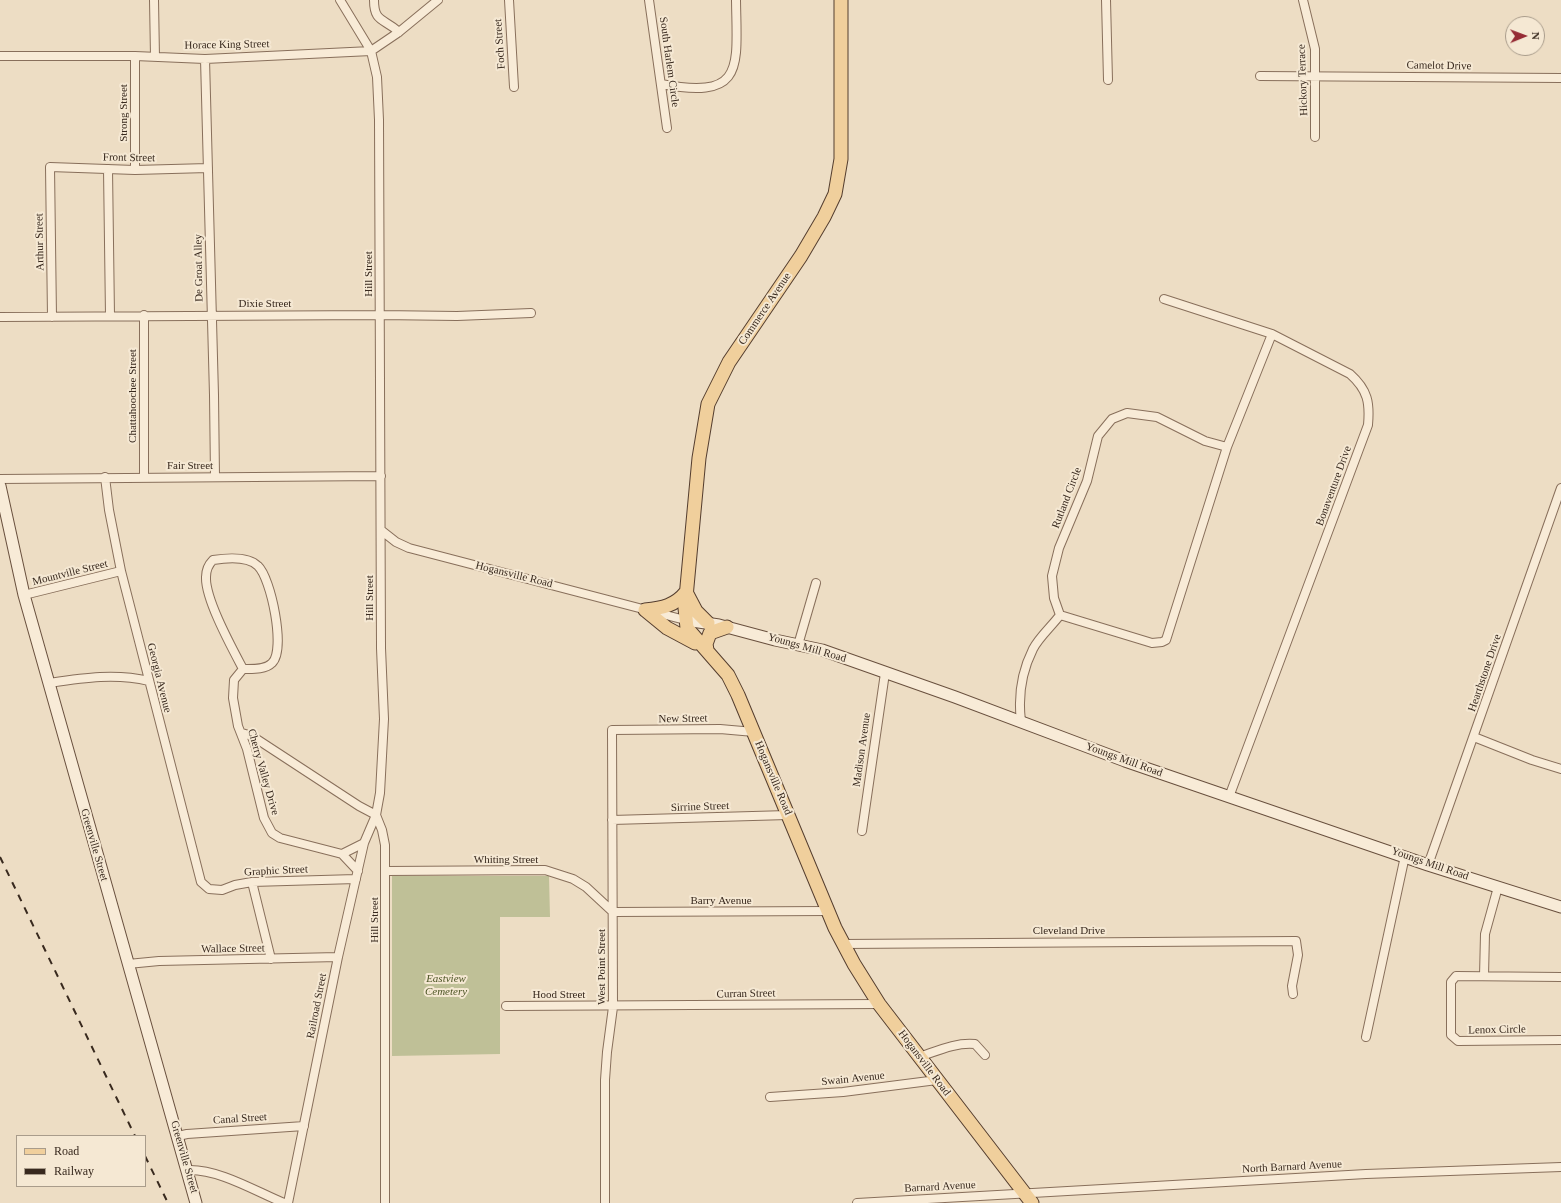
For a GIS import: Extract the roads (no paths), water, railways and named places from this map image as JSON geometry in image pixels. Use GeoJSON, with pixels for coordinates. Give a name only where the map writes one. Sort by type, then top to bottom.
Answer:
{"type":"FeatureCollection","features":[{"type":"Feature","properties":{"kind":"main road","name":"Commerce Avenue"},"geometry":{"type":"LineString","coordinates":[[685,620],[686,592],[701,446],[708,404],[729,362],[801,256],[824,217],[834,194],[841,159],[840,0]]}},
{"type":"Feature","properties":{"kind":"main road"},"geometry":{"type":"LineString","coordinates":[[645,610],[672,604],[680,599],[686,592],[696,611],[708,623]]}},
{"type":"Feature","properties":{"kind":"main road"},"geometry":{"type":"LineString","coordinates":[[645,610],[667,628],[707,650]]}},
{"type":"Feature","properties":{"kind":"main road","name":"Hogansville Road"},"geometry":{"type":"LineString","coordinates":[[685,620],[687,628],[728,675],[754,732],[842,944],[879,1004],[1028,1198]]}},
{"type":"Feature","properties":{"kind":"main road"},"geometry":{"type":"LineString","coordinates":[[707,650],[706,644],[710,633],[727,627]]}},
{"type":"Feature","properties":{"kind":"street"},"geometry":{"type":"LineString","coordinates":[[154,0],[155,57]]}},
{"type":"Feature","properties":{"kind":"street","name":"Hill Street"},"geometry":{"type":"LineString","coordinates":[[340,0],[371,50],[377,77],[379,120],[382,531],[381,648],[384,719],[383,767],[376,815],[382,830],[385,845],[386,871],[385,1203]]}},
{"type":"Feature","properties":{"kind":"street"},"geometry":{"type":"LineString","coordinates":[[374,0],[374,12],[378,18],[390,24],[399,32]]}},
{"type":"Feature","properties":{"kind":"street","name":"Horace King Street"},"geometry":{"type":"LineString","coordinates":[[0,56],[135,56],[204,59],[371,50],[399,32],[438,0]]}},
{"type":"Feature","properties":{"kind":"street","name":"Foch Street"},"geometry":{"type":"LineString","coordinates":[[509,0],[514,87]]}},
{"type":"Feature","properties":{"kind":"street","name":"South Harlem Circle"},"geometry":{"type":"LineString","coordinates":[[650,0],[667,128]]}},
{"type":"Feature","properties":{"kind":"street"},"geometry":{"type":"LineString","coordinates":[[661,84],[689,88],[707,88],[722,84],[728,79],[735,63],[736,0]]}},
{"type":"Feature","properties":{"kind":"street"},"geometry":{"type":"LineString","coordinates":[[1106,0],[1108,80]]}},
{"type":"Feature","properties":{"kind":"street","name":"Hickory Terrace"},"geometry":{"type":"LineString","coordinates":[[1303,0],[1315,49],[1315,137]]}},
{"type":"Feature","properties":{"kind":"street","name":"Strong Street"},"geometry":{"type":"LineString","coordinates":[[135,56],[135,170]]}},
{"type":"Feature","properties":{"kind":"street","name":"De Groat Alley"},"geometry":{"type":"LineString","coordinates":[[204,59],[215,477]]}},
{"type":"Feature","properties":{"kind":"street","name":"Camelot Drive"},"geometry":{"type":"LineString","coordinates":[[1260,76],[1561,78]]}},
{"type":"Feature","properties":{"kind":"street","name":"Front Street"},"geometry":{"type":"LineString","coordinates":[[50,167],[135,170],[208,168]]}},
{"type":"Feature","properties":{"kind":"street","name":"Arthur Street"},"geometry":{"type":"LineString","coordinates":[[50,167],[52,317]]}},
{"type":"Feature","properties":{"kind":"street"},"geometry":{"type":"LineString","coordinates":[[108,169],[110,316]]}},
{"type":"Feature","properties":{"kind":"street","name":"Bonaventure Drive"},"geometry":{"type":"LineString","coordinates":[[1164,299],[1272,334],[1350,374],[1359,382],[1370,405],[1368,425],[1229,797]]}},
{"type":"Feature","properties":{"kind":"street","name":"Dixie Street"},"geometry":{"type":"LineString","coordinates":[[0,317],[380,314],[457,316],[531,313]]}},
{"type":"Feature","properties":{"kind":"street","name":"Chattahoochee Street"},"geometry":{"type":"LineString","coordinates":[[144,315],[144,477]]}},
{"type":"Feature","properties":{"kind":"street"},"geometry":{"type":"LineString","coordinates":[[1021,721],[1020,710],[1022,678],[1033,648],[1060,615],[1152,643],[1166,640],[1226,447],[1272,334]]}},
{"type":"Feature","properties":{"kind":"street","name":"Rutland Circle"},"geometry":{"type":"LineString","coordinates":[[1060,615],[1054,598],[1052,576],[1059,548],[1088,481],[1098,436],[1112,419],[1131,413],[1157,417],[1205,441],[1226,447]]}},
{"type":"Feature","properties":{"kind":"street","name":"Fair Street"},"geometry":{"type":"LineString","coordinates":[[0,479],[381,476]]}},
{"type":"Feature","properties":{"kind":"street","name":"Georgia Avenue"},"geometry":{"type":"LineString","coordinates":[[105,477],[109,510],[121,571],[201,882]]}},
{"type":"Feature","properties":{"kind":"street","name":"Greenville Street"},"geometry":{"type":"LineString","coordinates":[[0,486],[24,595],[188,1170],[196,1203]]}},
{"type":"Feature","properties":{"kind":"street","name":"Hearthstone Drive"},"geometry":{"type":"LineString","coordinates":[[1428,865],[1561,488]]}},
{"type":"Feature","properties":{"kind":"street","name":"Hogansville Road"},"geometry":{"type":"LineString","coordinates":[[382,531],[396,542],[408,548],[685,620]]}},
{"type":"Feature","properties":{"kind":"street"},"geometry":{"type":"LineString","coordinates":[[244,559],[258,565],[270,589],[276,628],[277,648],[275,660],[271,664],[257,669],[243,669],[219,622],[206,584],[206,576],[213,560],[244,559]]}},
{"type":"Feature","properties":{"kind":"street","name":"Mountville Street"},"geometry":{"type":"LineString","coordinates":[[24,595],[121,571]]}},
{"type":"Feature","properties":{"kind":"street"},"geometry":{"type":"LineString","coordinates":[[798,645],[816,583]]}},
{"type":"Feature","properties":{"kind":"street","name":"Youngs Mill Road"},"geometry":{"type":"LineString","coordinates":[[685,620],[727,627],[822,650],[1021,721],[1125,761],[1428,865],[1561,907]]}},
{"type":"Feature","properties":{"kind":"street","name":"Cherry Valley Drive"},"geometry":{"type":"LineString","coordinates":[[243,669],[234,680],[233,698],[238,726],[242,733],[264,818],[272,833],[288,840],[342,854]]}},
{"type":"Feature","properties":{"kind":"street","name":"Madison Avenue"},"geometry":{"type":"LineString","coordinates":[[862,831],[885,673]]}},
{"type":"Feature","properties":{"kind":"street"},"geometry":{"type":"LineString","coordinates":[[49,683],[92,676],[130,677],[149,681]]}},
{"type":"Feature","properties":{"kind":"street","name":"New Street"},"geometry":{"type":"LineString","coordinates":[[612,730],[720,729],[754,732]]}},
{"type":"Feature","properties":{"kind":"street","name":"West Point Street"},"geometry":{"type":"LineString","coordinates":[[605,1203],[605,1080],[613,1007],[612,730]]}},
{"type":"Feature","properties":{"kind":"street"},"geometry":{"type":"LineString","coordinates":[[242,733],[252,736],[359,806],[376,815]]}},
{"type":"Feature","properties":{"kind":"street"},"geometry":{"type":"LineString","coordinates":[[1474,737],[1532,760],[1561,769]]}},
{"type":"Feature","properties":{"kind":"street","name":"Railroad Street"},"geometry":{"type":"LineString","coordinates":[[288,1203],[338,957],[364,843],[376,815]]}},
{"type":"Feature","properties":{"kind":"street","name":"Sirrine Street"},"geometry":{"type":"LineString","coordinates":[[612,820],[788,815]]}},
{"type":"Feature","properties":{"kind":"street"},"geometry":{"type":"LineString","coordinates":[[357,875],[342,854],[364,843]]}},
{"type":"Feature","properties":{"kind":"street"},"geometry":{"type":"LineString","coordinates":[[1366,1037],[1405,856]]}},
{"type":"Feature","properties":{"kind":"street","name":"Whiting Street"},"geometry":{"type":"LineString","coordinates":[[386,871],[545,870],[573,879],[586,887],[613,912]]}},
{"type":"Feature","properties":{"kind":"street","name":"Graphic Street"},"geometry":{"type":"LineString","coordinates":[[201,882],[209,890],[222,890],[235,884],[252,882],[357,875]]}},
{"type":"Feature","properties":{"kind":"street"},"geometry":{"type":"LineString","coordinates":[[252,882],[271,959]]}},
{"type":"Feature","properties":{"kind":"street"},"geometry":{"type":"LineString","coordinates":[[1484,976],[1485,934],[1498,887]]}},
{"type":"Feature","properties":{"kind":"street","name":"Barry Avenue"},"geometry":{"type":"LineString","coordinates":[[613,912],[829,911]]}},
{"type":"Feature","properties":{"kind":"street","name":"Cleveland Drive"},"geometry":{"type":"LineString","coordinates":[[842,944],[1296,941],[1298,955],[1292,986],[1293,994]]}},
{"type":"Feature","properties":{"kind":"street","name":"Wallace Street"},"geometry":{"type":"LineString","coordinates":[[128,964],[159,961],[338,957]]}},
{"type":"Feature","properties":{"kind":"street","name":"Lenox Circle"},"geometry":{"type":"LineString","coordinates":[[1561,977],[1456,976],[1451,982],[1451,1035],[1458,1041],[1561,1040]]}},
{"type":"Feature","properties":{"kind":"street","name":"Curran Street"},"geometry":{"type":"LineString","coordinates":[[613,1007],[879,1004]]}},
{"type":"Feature","properties":{"kind":"street","name":"Hood Street"},"geometry":{"type":"LineString","coordinates":[[506,1006],[613,1007]]}},
{"type":"Feature","properties":{"kind":"street"},"geometry":{"type":"LineString","coordinates":[[919,1057],[955,1044],[968,1043],[975,1044],[985,1055]]}},
{"type":"Feature","properties":{"kind":"street","name":"Swain Avenue"},"geometry":{"type":"LineString","coordinates":[[770,1097],[844,1092],[937,1080]]}},
{"type":"Feature","properties":{"kind":"street","name":"Canal Street"},"geometry":{"type":"LineString","coordinates":[[178,1136],[187,1134],[304,1126]]}},
{"type":"Feature","properties":{"kind":"street","name":"North Barnard Avenue"},"geometry":{"type":"LineString","coordinates":[[1028,1198],[1366,1174],[1561,1167]]}},
{"type":"Feature","properties":{"kind":"street"},"geometry":{"type":"LineString","coordinates":[[188,1170],[198,1170],[213,1174],[284,1203]]}},
{"type":"Feature","properties":{"kind":"street","name":"Barnard Avenue"},"geometry":{"type":"LineString","coordinates":[[856,1203],[1028,1198]]}},
{"type":"Feature","properties":{"kind":"railway"},"geometry":{"type":"LineString","coordinates":[[0,857],[135,1135]]}},
{"type":"Feature","properties":{"kind":"railway"},"geometry":{"type":"LineString","coordinates":[[146,1158],[168,1203]]}},
{"type":"Feature","properties":{"kind":"park label","name":"Eastview Cemetery"},"geometry":{"type":"Point","coordinates":[446,985]}}]}
